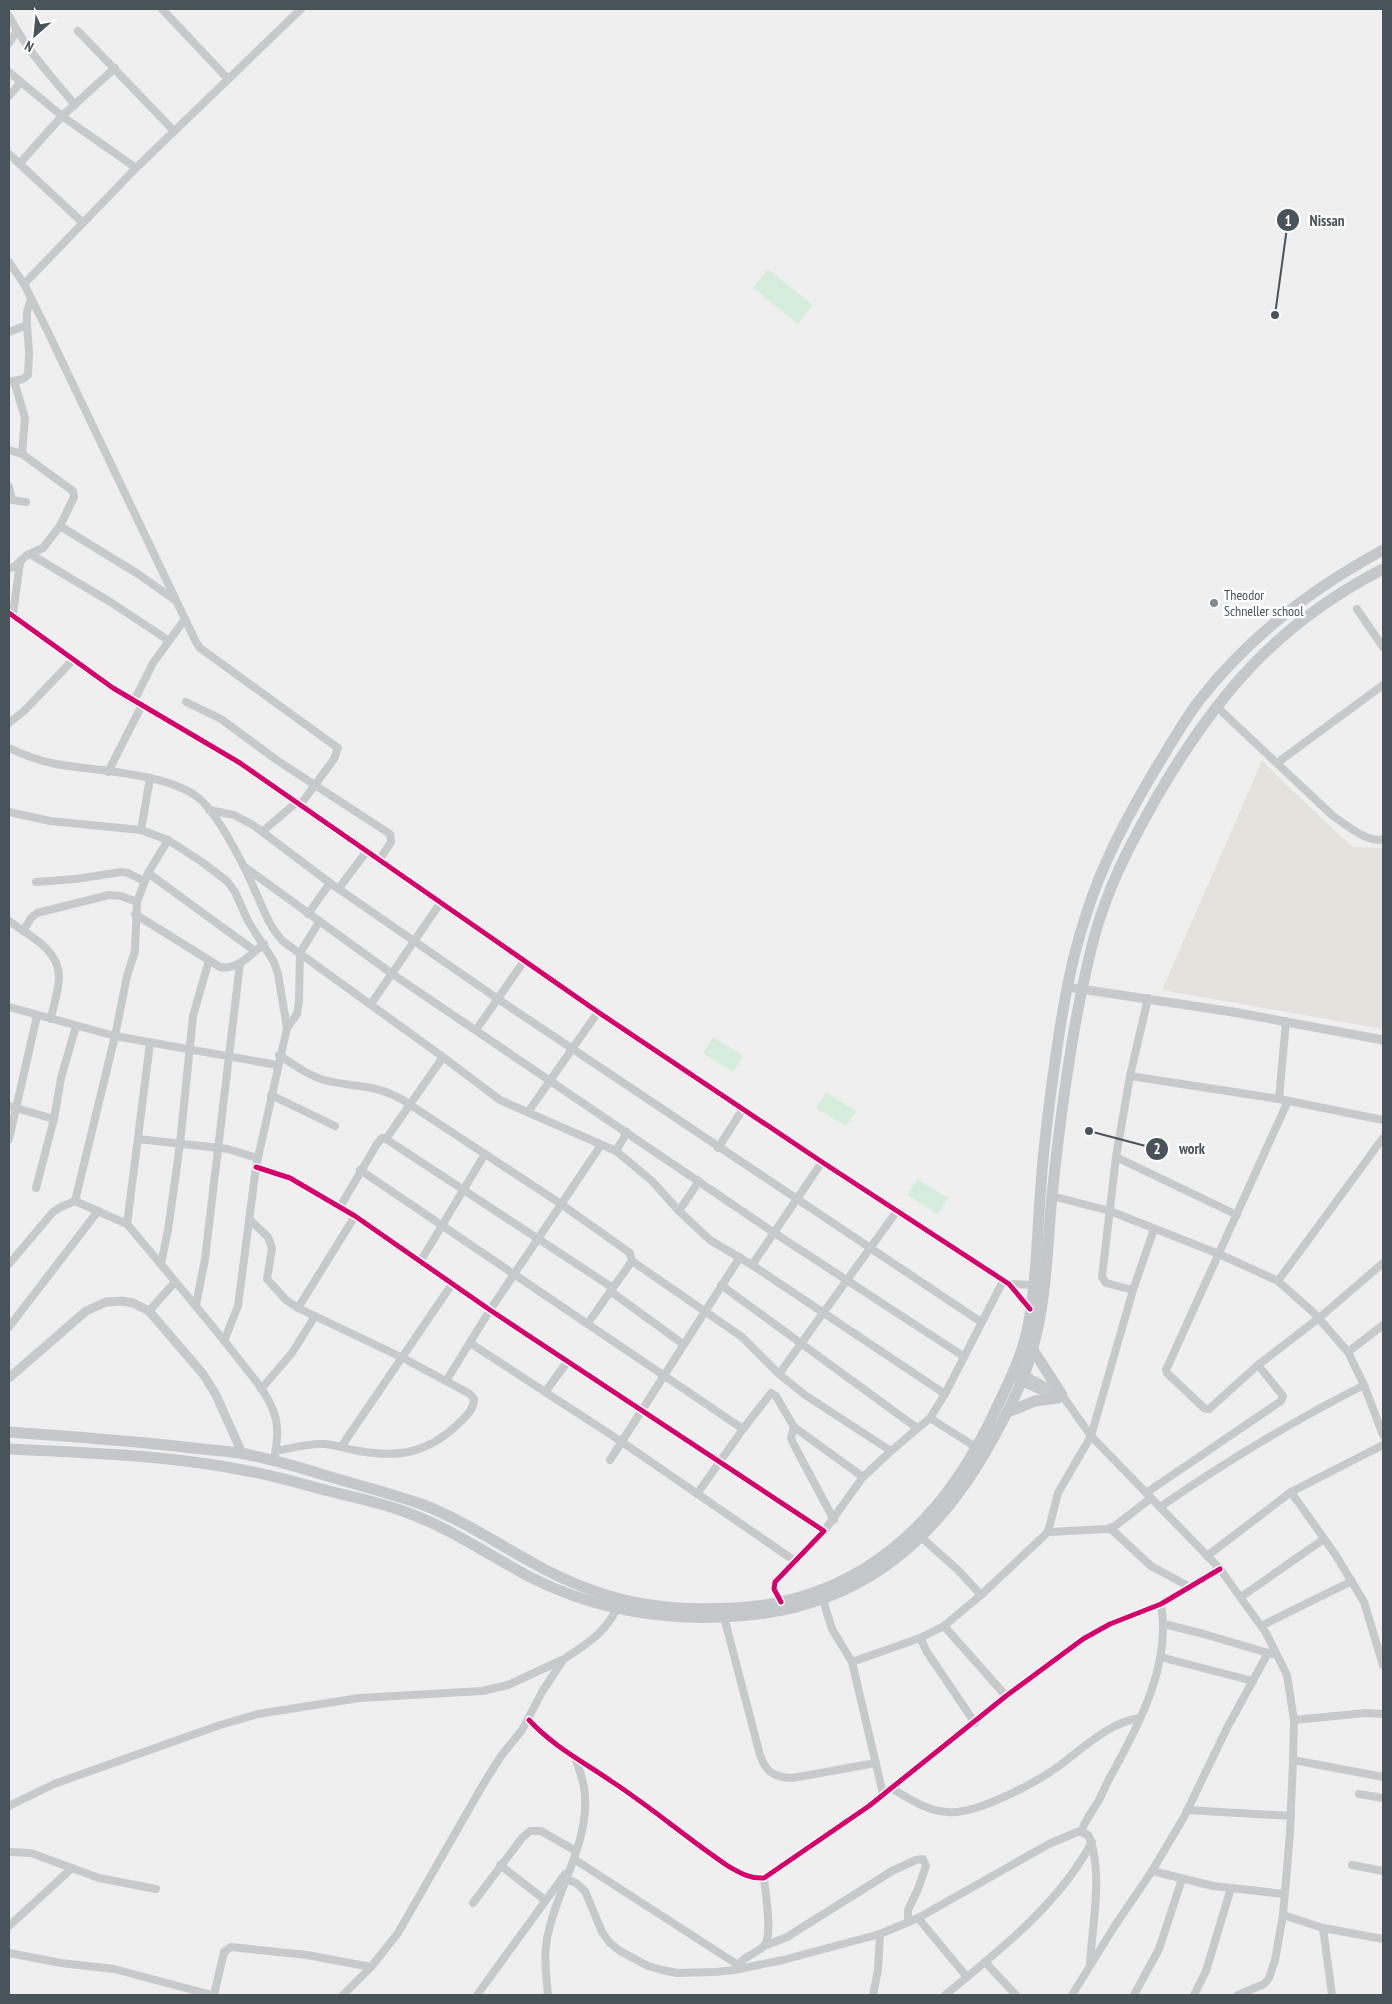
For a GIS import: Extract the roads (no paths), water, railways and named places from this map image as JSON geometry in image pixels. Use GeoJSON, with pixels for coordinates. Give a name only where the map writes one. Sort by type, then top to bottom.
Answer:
{"type":"FeatureCollection","features":[{"type":"Feature","properties":{"kind":"main road"},"geometry":{"type":"LineString","coordinates":[[9,1449],[109,1454],[176,1460],[246,1470],[375,1502],[415,1516],[451,1532],[521,1572],[571,1595],[616,1610],[724,1618],[789,1609],[823,1600],[891,1563],[922,1538],[953,1504],[981,1462],[1008,1412],[1018,1376],[1034,1285],[1042,1160],[1058,1042],[1068,987],[1086,913],[1111,848],[1177,733],[1222,674],[1261,634],[1303,598],[1335,577],[1383,550]]}},
{"type":"Feature","properties":{"kind":"main road"},"geometry":{"type":"LineString","coordinates":[[9,1432],[108,1439],[275,1456],[422,1505],[474,1529],[528,1561],[571,1582],[628,1602],[704,1609],[738,1608],[782,1602],[823,1590],[867,1567],[903,1542],[919,1527],[949,1491],[977,1448],[1033,1350],[1042,1302],[1063,1094],[1082,989],[1100,917],[1126,854],[1182,755],[1216,706],[1257,660],[1290,630],[1347,589],[1383,569]]}},
{"type":"Feature","properties":{"kind":"main road"},"geometry":{"type":"LineString","coordinates":[[1111,848],[1126,854]]}},
{"type":"Feature","properties":{"kind":"main road"},"geometry":{"type":"LineString","coordinates":[[1008,1412],[1035,1401],[1062,1398],[1033,1350]]}},
{"type":"Feature","properties":{"kind":"main road"},"geometry":{"type":"LineString","coordinates":[[108,1439],[109,1454]]}},
{"type":"Feature","properties":{"kind":"main road"},"geometry":{"type":"LineString","coordinates":[[521,1572],[528,1561]]}},
{"type":"Feature","properties":{"kind":"street"},"geometry":{"type":"LineString","coordinates":[[162,9],[228,79]]}},
{"type":"Feature","properties":{"kind":"street"},"geometry":{"type":"LineString","coordinates":[[24,284],[136,168],[301,9]]}},
{"type":"Feature","properties":{"kind":"street"},"geometry":{"type":"LineString","coordinates":[[9,16],[37,59],[75,104]]}},
{"type":"Feature","properties":{"kind":"street"},"geometry":{"type":"LineString","coordinates":[[9,43],[17,31]]}},
{"type":"Feature","properties":{"kind":"street"},"geometry":{"type":"LineString","coordinates":[[78,31],[174,131]]}},
{"type":"Feature","properties":{"kind":"street"},"geometry":{"type":"LineString","coordinates":[[20,163],[62,116],[115,68]]}},
{"type":"Feature","properties":{"kind":"street"},"geometry":{"type":"LineString","coordinates":[[9,72],[62,116],[136,168]]}},
{"type":"Feature","properties":{"kind":"street"},"geometry":{"type":"LineString","coordinates":[[9,96],[21,82]]}},
{"type":"Feature","properties":{"kind":"street"},"geometry":{"type":"LineString","coordinates":[[9,154],[83,223]]}},
{"type":"Feature","properties":{"kind":"street"},"geometry":{"type":"LineString","coordinates":[[9,262],[24,284],[82,401],[176,602],[200,648],[338,748],[334,759],[316,785],[299,803],[263,832]]}},
{"type":"Feature","properties":{"kind":"street"},"geometry":{"type":"LineString","coordinates":[[22,454],[25,418],[11,381],[23,379],[28,375],[27,312],[31,298]]}},
{"type":"Feature","properties":{"kind":"street"},"geometry":{"type":"LineString","coordinates":[[9,332],[27,325]]}},
{"type":"Feature","properties":{"kind":"street"},"geometry":{"type":"LineString","coordinates":[[9,450],[22,454],[74,491],[74,497],[60,526],[42,548],[30,554],[14,567],[9,568]]}},
{"type":"Feature","properties":{"kind":"street"},"geometry":{"type":"LineString","coordinates":[[9,487],[12,500],[26,502]]}},
{"type":"Feature","properties":{"kind":"street"},"geometry":{"type":"LineString","coordinates":[[60,526],[138,574],[176,602]]}},
{"type":"Feature","properties":{"kind":"street"},"geometry":{"type":"LineString","coordinates":[[30,554],[112,603],[168,640]]}},
{"type":"Feature","properties":{"kind":"street"},"geometry":{"type":"LineString","coordinates":[[20,563],[11,613],[73,660],[134,701],[240,763],[598,1012],[1006,1282],[1030,1308]]}},
{"type":"Feature","properties":{"kind":"street"},"geometry":{"type":"LineString","coordinates":[[1357,609],[1383,647]]}},
{"type":"Feature","properties":{"kind":"street"},"geometry":{"type":"LineString","coordinates":[[134,701],[148,670],[185,619]]}},
{"type":"Feature","properties":{"kind":"street"},"geometry":{"type":"LineString","coordinates":[[9,723],[24,711],[73,660]]}},
{"type":"Feature","properties":{"kind":"street"},"geometry":{"type":"LineString","coordinates":[[1277,763],[1383,685]]}},
{"type":"Feature","properties":{"kind":"street"},"geometry":{"type":"LineString","coordinates":[[186,702],[221,718],[278,761],[390,834],[391,842],[380,859]]}},
{"type":"Feature","properties":{"kind":"street"},"geometry":{"type":"LineString","coordinates":[[108,772],[142,705]]}},
{"type":"Feature","properties":{"kind":"street"},"geometry":{"type":"LineString","coordinates":[[1216,706],[1333,816],[1353,830],[1374,841],[1383,839]]}},
{"type":"Feature","properties":{"kind":"street"},"geometry":{"type":"LineString","coordinates":[[9,748],[54,763],[150,778],[188,791],[203,802],[209,810],[244,866],[273,930],[284,942],[500,1100],[616,1151],[652,1181],[679,1211],[710,1240],[740,1257],[825,1312],[945,1394]]}},
{"type":"Feature","properties":{"kind":"street"},"geometry":{"type":"LineString","coordinates":[[141,830],[150,778]]}},
{"type":"Feature","properties":{"kind":"street"},"geometry":{"type":"LineString","coordinates":[[209,810],[242,818],[330,883],[498,999],[718,1148],[981,1322]]}},
{"type":"Feature","properties":{"kind":"street"},"geometry":{"type":"LineString","coordinates":[[9,812],[50,821],[141,830],[168,840],[227,881],[235,892],[248,921],[274,962],[278,974],[287,1028],[257,1158],[238,1306],[224,1341]]}},
{"type":"Feature","properties":{"kind":"street"},"geometry":{"type":"LineString","coordinates":[[9,1264],[54,1212],[75,1201],[115,1036],[127,976],[135,951],[135,914],[137,902],[146,877],[168,840]]}},
{"type":"Feature","properties":{"kind":"street"},"geometry":{"type":"LineString","coordinates":[[339,888],[366,850]]}},
{"type":"Feature","properties":{"kind":"street"},"geometry":{"type":"LineString","coordinates":[[244,866],[391,973],[773,1232],[963,1356]]}},
{"type":"Feature","properties":{"kind":"street"},"geometry":{"type":"LineString","coordinates":[[36,882],[76,879],[121,872],[146,877],[255,951]]}},
{"type":"Feature","properties":{"kind":"street"},"geometry":{"type":"LineString","coordinates":[[308,914],[330,883]]}},
{"type":"Feature","properties":{"kind":"street"},"geometry":{"type":"LineString","coordinates":[[23,931],[31,918],[37,913],[84,901],[115,895],[137,902]]}},
{"type":"Feature","properties":{"kind":"street"},"geometry":{"type":"LineString","coordinates":[[371,1004],[441,902]]}},
{"type":"Feature","properties":{"kind":"street"},"geometry":{"type":"LineString","coordinates":[[135,914],[209,960],[226,968],[240,963],[264,944]]}},
{"type":"Feature","properties":{"kind":"street"},"geometry":{"type":"LineString","coordinates":[[9,922],[45,948],[55,959],[59,978],[50,1019]]}},
{"type":"Feature","properties":{"kind":"street"},"geometry":{"type":"LineString","coordinates":[[287,1028],[295,1018],[298,1007],[300,953],[319,922]]}},
{"type":"Feature","properties":{"kind":"street"},"geometry":{"type":"LineString","coordinates":[[161,1264],[168,1230],[180,1144],[193,1016],[209,960]]}},
{"type":"Feature","properties":{"kind":"street"},"geometry":{"type":"LineString","coordinates":[[476,1030],[524,961]]}},
{"type":"Feature","properties":{"kind":"street"},"geometry":{"type":"LineString","coordinates":[[196,1305],[202,1280],[240,963]]}},
{"type":"Feature","properties":{"kind":"street"},"geometry":{"type":"LineString","coordinates":[[1068,987],[1148,998],[1383,1040]]}},
{"type":"Feature","properties":{"kind":"street"},"geometry":{"type":"LineString","coordinates":[[1134,1290],[1106,1283],[1102,1279],[1116,1157],[1130,1076],[1148,998]]}},
{"type":"Feature","properties":{"kind":"street"},"geometry":{"type":"LineString","coordinates":[[9,1007],[115,1036],[277,1065]]}},
{"type":"Feature","properties":{"kind":"street"},"geometry":{"type":"LineString","coordinates":[[528,1112],[598,1012]]}},
{"type":"Feature","properties":{"kind":"street"},"geometry":{"type":"LineString","coordinates":[[9,1139],[12,1107],[37,1016]]}},
{"type":"Feature","properties":{"kind":"street"},"geometry":{"type":"LineString","coordinates":[[1280,1099],[1286,1022]]}},
{"type":"Feature","properties":{"kind":"street"},"geometry":{"type":"LineString","coordinates":[[36,1188],[54,1119],[61,1078],[76,1026]]}},
{"type":"Feature","properties":{"kind":"street"},"geometry":{"type":"LineString","coordinates":[[127,1224],[150,1043]]}},
{"type":"Feature","properties":{"kind":"street"},"geometry":{"type":"LineString","coordinates":[[280,1055],[314,1076],[326,1080],[384,1090],[411,1105],[561,1204],[630,1253],[632,1261],[742,1337],[779,1374],[811,1400],[890,1451]]}},
{"type":"Feature","properties":{"kind":"street"},"geometry":{"type":"LineString","coordinates":[[386,1139],[443,1057]]}},
{"type":"Feature","properties":{"kind":"street"},"geometry":{"type":"LineString","coordinates":[[1130,1076],[1280,1099],[1383,1120]]}},
{"type":"Feature","properties":{"kind":"street"},"geometry":{"type":"LineString","coordinates":[[271,1095],[334,1126]]}},
{"type":"Feature","properties":{"kind":"street"},"geometry":{"type":"LineString","coordinates":[[1288,1101],[1166,1370],[1167,1373],[1206,1409],[1211,1407],[1258,1365],[1319,1318],[1383,1263]]}},
{"type":"Feature","properties":{"kind":"street"},"geometry":{"type":"LineString","coordinates":[[12,1107],[54,1119]]}},
{"type":"Feature","properties":{"kind":"street"},"geometry":{"type":"LineString","coordinates":[[718,1148],[743,1109]]}},
{"type":"Feature","properties":{"kind":"street"},"geometry":{"type":"LineString","coordinates":[[616,1151],[627,1132]]}},
{"type":"Feature","properties":{"kind":"street"},"geometry":{"type":"LineString","coordinates":[[340,1207],[379,1140],[382,1138],[386,1139],[612,1290],[683,1344]]}},
{"type":"Feature","properties":{"kind":"street"},"geometry":{"type":"LineString","coordinates":[[1278,1281],[1383,1138]]}},
{"type":"Feature","properties":{"kind":"street"},"geometry":{"type":"LineString","coordinates":[[138,1139],[234,1150],[257,1158]]}},
{"type":"Feature","properties":{"kind":"street"},"geometry":{"type":"LineString","coordinates":[[446,1381],[490,1310],[601,1145]]}},
{"type":"Feature","properties":{"kind":"street"},"geometry":{"type":"LineString","coordinates":[[420,1262],[485,1154]]}},
{"type":"Feature","properties":{"kind":"street"},"geometry":{"type":"LineString","coordinates":[[1116,1157],[1237,1215]]}},
{"type":"Feature","properties":{"kind":"street"},"geometry":{"type":"LineString","coordinates":[[752,1265],[795,1199],[822,1162]]}},
{"type":"Feature","properties":{"kind":"street"},"geometry":{"type":"LineString","coordinates":[[256,1167],[290,1178],[355,1216],[490,1310],[824,1530]]}},
{"type":"Feature","properties":{"kind":"street"},"geometry":{"type":"LineString","coordinates":[[360,1170],[742,1429]]}},
{"type":"Feature","properties":{"kind":"street"},"geometry":{"type":"LineString","coordinates":[[679,1211],[699,1181]]}},
{"type":"Feature","properties":{"kind":"street"},"geometry":{"type":"LineString","coordinates":[[1052,1196],[1110,1211],[1219,1254],[1278,1281],[1319,1318],[1348,1352],[1364,1385],[1383,1436]]}},
{"type":"Feature","properties":{"kind":"street"},"geometry":{"type":"LineString","coordinates":[[75,1201],[127,1224],[174,1282],[196,1305],[270,1402],[277,1422],[275,1456],[317,1444],[372,1453],[410,1453],[439,1440],[466,1416],[474,1402],[470,1394],[403,1358],[298,1308],[286,1300],[267,1279],[272,1248],[268,1236],[249,1219]]}},
{"type":"Feature","properties":{"kind":"street"},"geometry":{"type":"LineString","coordinates":[[9,1327],[98,1211]]}},
{"type":"Feature","properties":{"kind":"street"},"geometry":{"type":"LineString","coordinates":[[779,1374],[897,1211]]}},
{"type":"Feature","properties":{"kind":"street"},"geometry":{"type":"LineString","coordinates":[[298,1308],[355,1216]]}},
{"type":"Feature","properties":{"kind":"street"},"geometry":{"type":"LineString","coordinates":[[852,1662],[920,1638],[944,1626],[981,1595],[1048,1532],[1058,1493],[1091,1436],[1154,1229]]}},
{"type":"Feature","properties":{"kind":"street"},"geometry":{"type":"LineString","coordinates":[[610,1460],[740,1257]]}},
{"type":"Feature","properties":{"kind":"street"},"geometry":{"type":"LineString","coordinates":[[588,1323],[632,1261]]}},
{"type":"Feature","properties":{"kind":"street"},"geometry":{"type":"LineString","coordinates":[[149,1311],[174,1282]]}},
{"type":"Feature","properties":{"kind":"street"},"geometry":{"type":"LineString","coordinates":[[1006,1282],[1034,1285]]}},
{"type":"Feature","properties":{"kind":"street"},"geometry":{"type":"LineString","coordinates":[[782,1602],[774,1586],[778,1579],[834,1520],[862,1477],[930,1418],[945,1394],[981,1322],[1006,1282]]}},
{"type":"Feature","properties":{"kind":"street"},"geometry":{"type":"LineString","coordinates":[[341,1447],[452,1284]]}},
{"type":"Feature","properties":{"kind":"street"},"geometry":{"type":"LineString","coordinates":[[721,1284],[917,1428]]}},
{"type":"Feature","properties":{"kind":"street"},"geometry":{"type":"LineString","coordinates":[[9,1378],[86,1311],[106,1302],[122,1300],[133,1303],[149,1311],[203,1374],[216,1395],[242,1453]]}},
{"type":"Feature","properties":{"kind":"street"},"geometry":{"type":"LineString","coordinates":[[261,1389],[292,1353],[315,1316]]}},
{"type":"Feature","properties":{"kind":"street"},"geometry":{"type":"LineString","coordinates":[[1348,1352],[1383,1325]]}},
{"type":"Feature","properties":{"kind":"street"},"geometry":{"type":"LineString","coordinates":[[470,1343],[622,1442],[795,1561]]}},
{"type":"Feature","properties":{"kind":"street"},"geometry":{"type":"LineString","coordinates":[[545,1392],[568,1361]]}},
{"type":"Feature","properties":{"kind":"street"},"geometry":{"type":"LineString","coordinates":[[1048,1532],[1110,1528],[1149,1495],[1280,1401],[1283,1396],[1258,1365]]}},
{"type":"Feature","properties":{"kind":"street"},"geometry":{"type":"LineString","coordinates":[[1018,1376],[1062,1398],[1091,1436],[1220,1569],[1261,1626],[1279,1656],[1287,1675],[1294,1720],[1291,1816],[1283,1915],[1275,1960],[1269,1978],[1264,1984],[1238,1995]]}},
{"type":"Feature","properties":{"kind":"street"},"geometry":{"type":"LineString","coordinates":[[1160,1507],[1196,1482],[1293,1422],[1364,1385]]}},
{"type":"Feature","properties":{"kind":"street"},"geometry":{"type":"LineString","coordinates":[[697,1494],[742,1429],[771,1394],[776,1396],[794,1427],[862,1477]]}},
{"type":"Feature","properties":{"kind":"street"},"geometry":{"type":"LineString","coordinates":[[930,1418],[977,1448]]}},
{"type":"Feature","properties":{"kind":"street"},"geometry":{"type":"LineString","coordinates":[[794,1427],[793,1443],[834,1520]]}},
{"type":"Feature","properties":{"kind":"street"},"geometry":{"type":"LineString","coordinates":[[1207,1556],[1292,1492],[1383,1445]]}},
{"type":"Feature","properties":{"kind":"street"},"geometry":{"type":"LineString","coordinates":[[1292,1492],[1352,1580],[1364,1602],[1370,1616],[1383,1665]]}},
{"type":"Feature","properties":{"kind":"street"},"geometry":{"type":"LineString","coordinates":[[1110,1528],[1151,1566],[1190,1587]]}},
{"type":"Feature","properties":{"kind":"street"},"geometry":{"type":"LineString","coordinates":[[922,1538],[958,1570],[981,1595]]}},
{"type":"Feature","properties":{"kind":"street"},"geometry":{"type":"LineString","coordinates":[[1240,1597],[1324,1539]]}},
{"type":"Feature","properties":{"kind":"street"},"geometry":{"type":"LineString","coordinates":[[529,1720],[543,1735],[576,1760],[611,1781],[728,1866],[756,1879],[764,1878],[869,1806],[1006,1696],[1083,1639],[1110,1624],[1160,1604],[1220,1569]]}},
{"type":"Feature","properties":{"kind":"street"},"geometry":{"type":"LineString","coordinates":[[1261,1626],[1352,1580]]}},
{"type":"Feature","properties":{"kind":"street"},"geometry":{"type":"LineString","coordinates":[[823,1600],[838,1642],[852,1662],[883,1794]]}},
{"type":"Feature","properties":{"kind":"street"},"geometry":{"type":"LineString","coordinates":[[1082,1832],[1088,1816],[1123,1755],[1154,1682],[1160,1658],[1164,1624],[1160,1604]]}},
{"type":"Feature","properties":{"kind":"street"},"geometry":{"type":"LineString","coordinates":[[9,1806],[54,1784],[220,1725],[258,1714],[359,1698],[494,1690],[517,1682],[564,1659],[600,1633],[609,1624],[616,1610]]}},
{"type":"Feature","properties":{"kind":"street"},"geometry":{"type":"LineString","coordinates":[[724,1618],[760,1755],[767,1771],[781,1778],[792,1778],[876,1763]]}},
{"type":"Feature","properties":{"kind":"street"},"geometry":{"type":"LineString","coordinates":[[1164,1624],[1279,1656]]}},
{"type":"Feature","properties":{"kind":"street"},"geometry":{"type":"LineString","coordinates":[[944,1626],[1006,1696]]}},
{"type":"Feature","properties":{"kind":"street"},"geometry":{"type":"LineString","coordinates":[[920,1638],[927,1652],[975,1722]]}},
{"type":"Feature","properties":{"kind":"street"},"geometry":{"type":"LineString","coordinates":[[1072,1995],[1152,1871],[1187,1810],[1227,1728],[1268,1653]]}},
{"type":"Feature","properties":{"kind":"street"},"geometry":{"type":"LineString","coordinates":[[1160,1658],[1253,1681]]}},
{"type":"Feature","properties":{"kind":"street"},"geometry":{"type":"LineString","coordinates":[[343,1995],[371,1968],[398,1934],[484,1783],[529,1720],[542,1692],[564,1659]]}},
{"type":"Feature","properties":{"kind":"street"},"geometry":{"type":"LineString","coordinates":[[1294,1720],[1383,1714]]}},
{"type":"Feature","properties":{"kind":"street"},"geometry":{"type":"LineString","coordinates":[[891,1788],[933,1810],[946,1812],[969,1810],[1016,1791],[1042,1777],[1104,1732],[1122,1723],[1140,1718]]}},
{"type":"Feature","properties":{"kind":"street"},"geometry":{"type":"LineString","coordinates":[[548,1995],[545,1973],[548,1932],[575,1855],[584,1817],[586,1798],[576,1760]]}},
{"type":"Feature","properties":{"kind":"street"},"geometry":{"type":"LineString","coordinates":[[1293,1760],[1383,1777]]}},
{"type":"Feature","properties":{"kind":"street"},"geometry":{"type":"LineString","coordinates":[[1359,1794],[1383,1798]]}},
{"type":"Feature","properties":{"kind":"street"},"geometry":{"type":"LineString","coordinates":[[1187,1810],[1291,1816]]}},
{"type":"Feature","properties":{"kind":"street"},"geometry":{"type":"LineString","coordinates":[[473,1903],[522,1838],[530,1830],[541,1831],[736,1968]]}},
{"type":"Feature","properties":{"kind":"street"},"geometry":{"type":"LineString","coordinates":[[566,1879],[581,1886],[602,1932],[610,1943],[632,1958],[648,1966],[677,1973],[736,1968],[783,1960],[880,1934],[918,1918],[1049,1844],[1077,1832],[1082,1832],[1088,1835],[1092,1842],[1095,1856],[1096,1874],[1090,1966]]}},
{"type":"Feature","properties":{"kind":"street"},"geometry":{"type":"LineString","coordinates":[[945,1995],[1020,1930],[1066,1884],[1092,1842]]}},
{"type":"Feature","properties":{"kind":"street"},"geometry":{"type":"LineString","coordinates":[[9,1852],[32,1853],[99,1878],[156,1890]]}},
{"type":"Feature","properties":{"kind":"street"},"geometry":{"type":"LineString","coordinates":[[736,1968],[748,1955],[787,1937],[892,1871],[916,1860],[923,1859],[926,1866],[916,1894],[909,1905],[908,1922]]}},
{"type":"Feature","properties":{"kind":"street"},"geometry":{"type":"LineString","coordinates":[[500,1865],[545,1900]]}},
{"type":"Feature","properties":{"kind":"street"},"geometry":{"type":"LineString","coordinates":[[1352,1865],[1383,1871]]}},
{"type":"Feature","properties":{"kind":"street"},"geometry":{"type":"LineString","coordinates":[[9,1926],[72,1868]]}},
{"type":"Feature","properties":{"kind":"street"},"geometry":{"type":"LineString","coordinates":[[477,1995],[570,1868]]}},
{"type":"Feature","properties":{"kind":"street"},"geometry":{"type":"LineString","coordinates":[[1152,1871],[1182,1879],[1231,1888],[1284,1894]]}},
{"type":"Feature","properties":{"kind":"street"},"geometry":{"type":"LineString","coordinates":[[764,1878],[768,1933],[764,1946]]}},
{"type":"Feature","properties":{"kind":"street"},"geometry":{"type":"LineString","coordinates":[[1134,1995],[1159,1949],[1182,1879]]}},
{"type":"Feature","properties":{"kind":"street"},"geometry":{"type":"LineString","coordinates":[[1194,1995],[1206,1971],[1231,1888]]}},
{"type":"Feature","properties":{"kind":"street"},"geometry":{"type":"LineString","coordinates":[[1283,1915],[1323,1928],[1383,1939]]}},
{"type":"Feature","properties":{"kind":"street"},"geometry":{"type":"LineString","coordinates":[[918,1918],[967,1977]]}},
{"type":"Feature","properties":{"kind":"street"},"geometry":{"type":"LineString","coordinates":[[1323,1928],[1332,1995]]}},
{"type":"Feature","properties":{"kind":"street"},"geometry":{"type":"LineString","coordinates":[[873,1995],[878,1970],[880,1934]]}},
{"type":"Feature","properties":{"kind":"street"},"geometry":{"type":"LineString","coordinates":[[9,1953],[60,1963],[114,1969],[213,1995],[224,1952],[230,1946],[306,1955],[371,1968]]}},
{"type":"Feature","properties":{"kind":"street"},"geometry":{"type":"LineString","coordinates":[[985,1962],[1016,1995]]}},
{"type":"Feature","properties":{"kind":"place","name":"Nissan"},"geometry":{"type":"Point","coordinates":[1275,315]}},
{"type":"Feature","properties":{"kind":"place","name":"Theodor Schneller school"},"geometry":{"type":"Point","coordinates":[1214,603]}},
{"type":"Feature","properties":{"kind":"place","name":"work"},"geometry":{"type":"Point","coordinates":[1089,1131]}}]}
